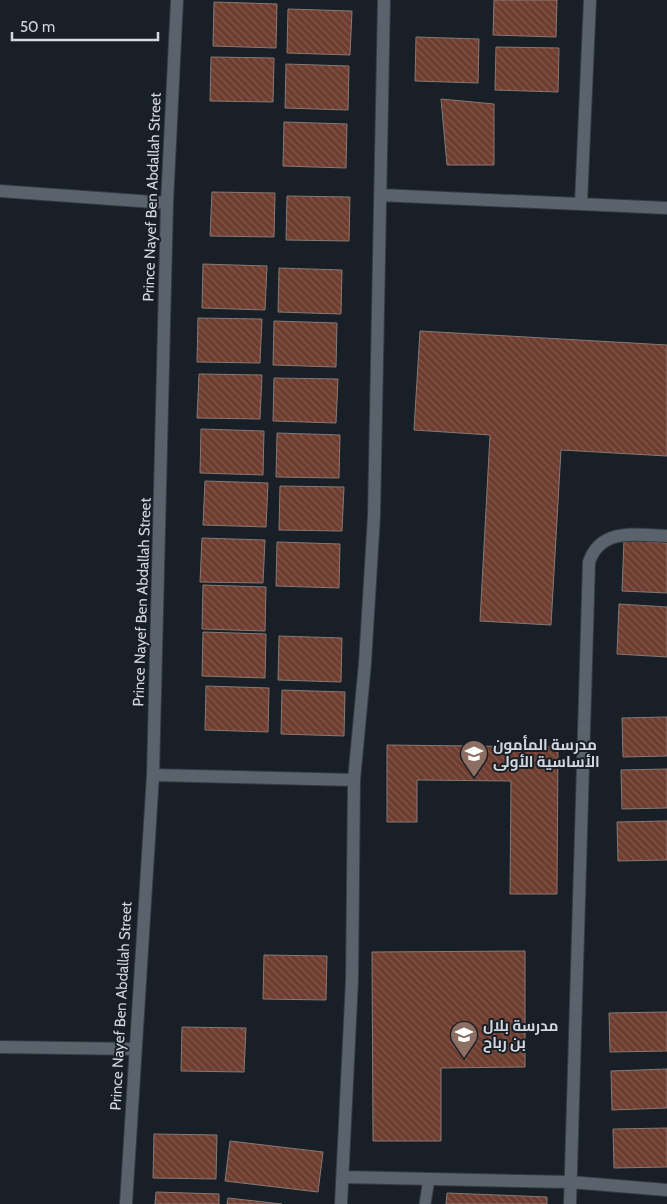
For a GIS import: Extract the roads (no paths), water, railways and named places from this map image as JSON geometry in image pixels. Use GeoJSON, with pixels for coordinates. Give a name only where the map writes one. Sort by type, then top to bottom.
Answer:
{"type":"FeatureCollection","features":[{"type":"Feature","properties":{"kind":"street","name":"Prince Nayef Ben Abdallah Street"},"geometry":{"type":"LineString","coordinates":[[126,1204],[134,1049],[153,774],[167,203],[177,0]]}},
{"type":"Feature","properties":{"kind":"street"},"geometry":{"type":"LineString","coordinates":[[342,1204],[352,990],[354,780],[365,663],[374,516],[384,0]]}},
{"type":"Feature","properties":{"kind":"street"},"geometry":{"type":"LineString","coordinates":[[581,203],[590,0]]}},
{"type":"Feature","properties":{"kind":"street"},"geometry":{"type":"LineString","coordinates":[[0,191],[167,203]]}},
{"type":"Feature","properties":{"kind":"street"},"geometry":{"type":"LineString","coordinates":[[380,195],[667,208]]}},
{"type":"Feature","properties":{"kind":"street"},"geometry":{"type":"LineString","coordinates":[[570,1204],[588,562],[593,549],[610,538],[624,535],[667,536]]}},
{"type":"Feature","properties":{"kind":"street"},"geometry":{"type":"LineString","coordinates":[[153,774],[354,780]]}},
{"type":"Feature","properties":{"kind":"street"},"geometry":{"type":"LineString","coordinates":[[0,1047],[134,1049]]}},
{"type":"Feature","properties":{"kind":"street"},"geometry":{"type":"LineString","coordinates":[[343,1177],[570,1182],[667,1190]]}},
{"type":"Feature","properties":{"kind":"lane"},"geometry":{"type":"LineString","coordinates":[[425,1204],[429,1179]]}},
{"type":"Feature","properties":{"kind":"place","name":"مدرسة المأمون الأساسية الأولى"},"geometry":{"type":"Point","coordinates":[474,778]}},
{"type":"Feature","properties":{"kind":"place","name":"مدرسة بلال بن رباح"},"geometry":{"type":"Point","coordinates":[464,1059]}}]}
